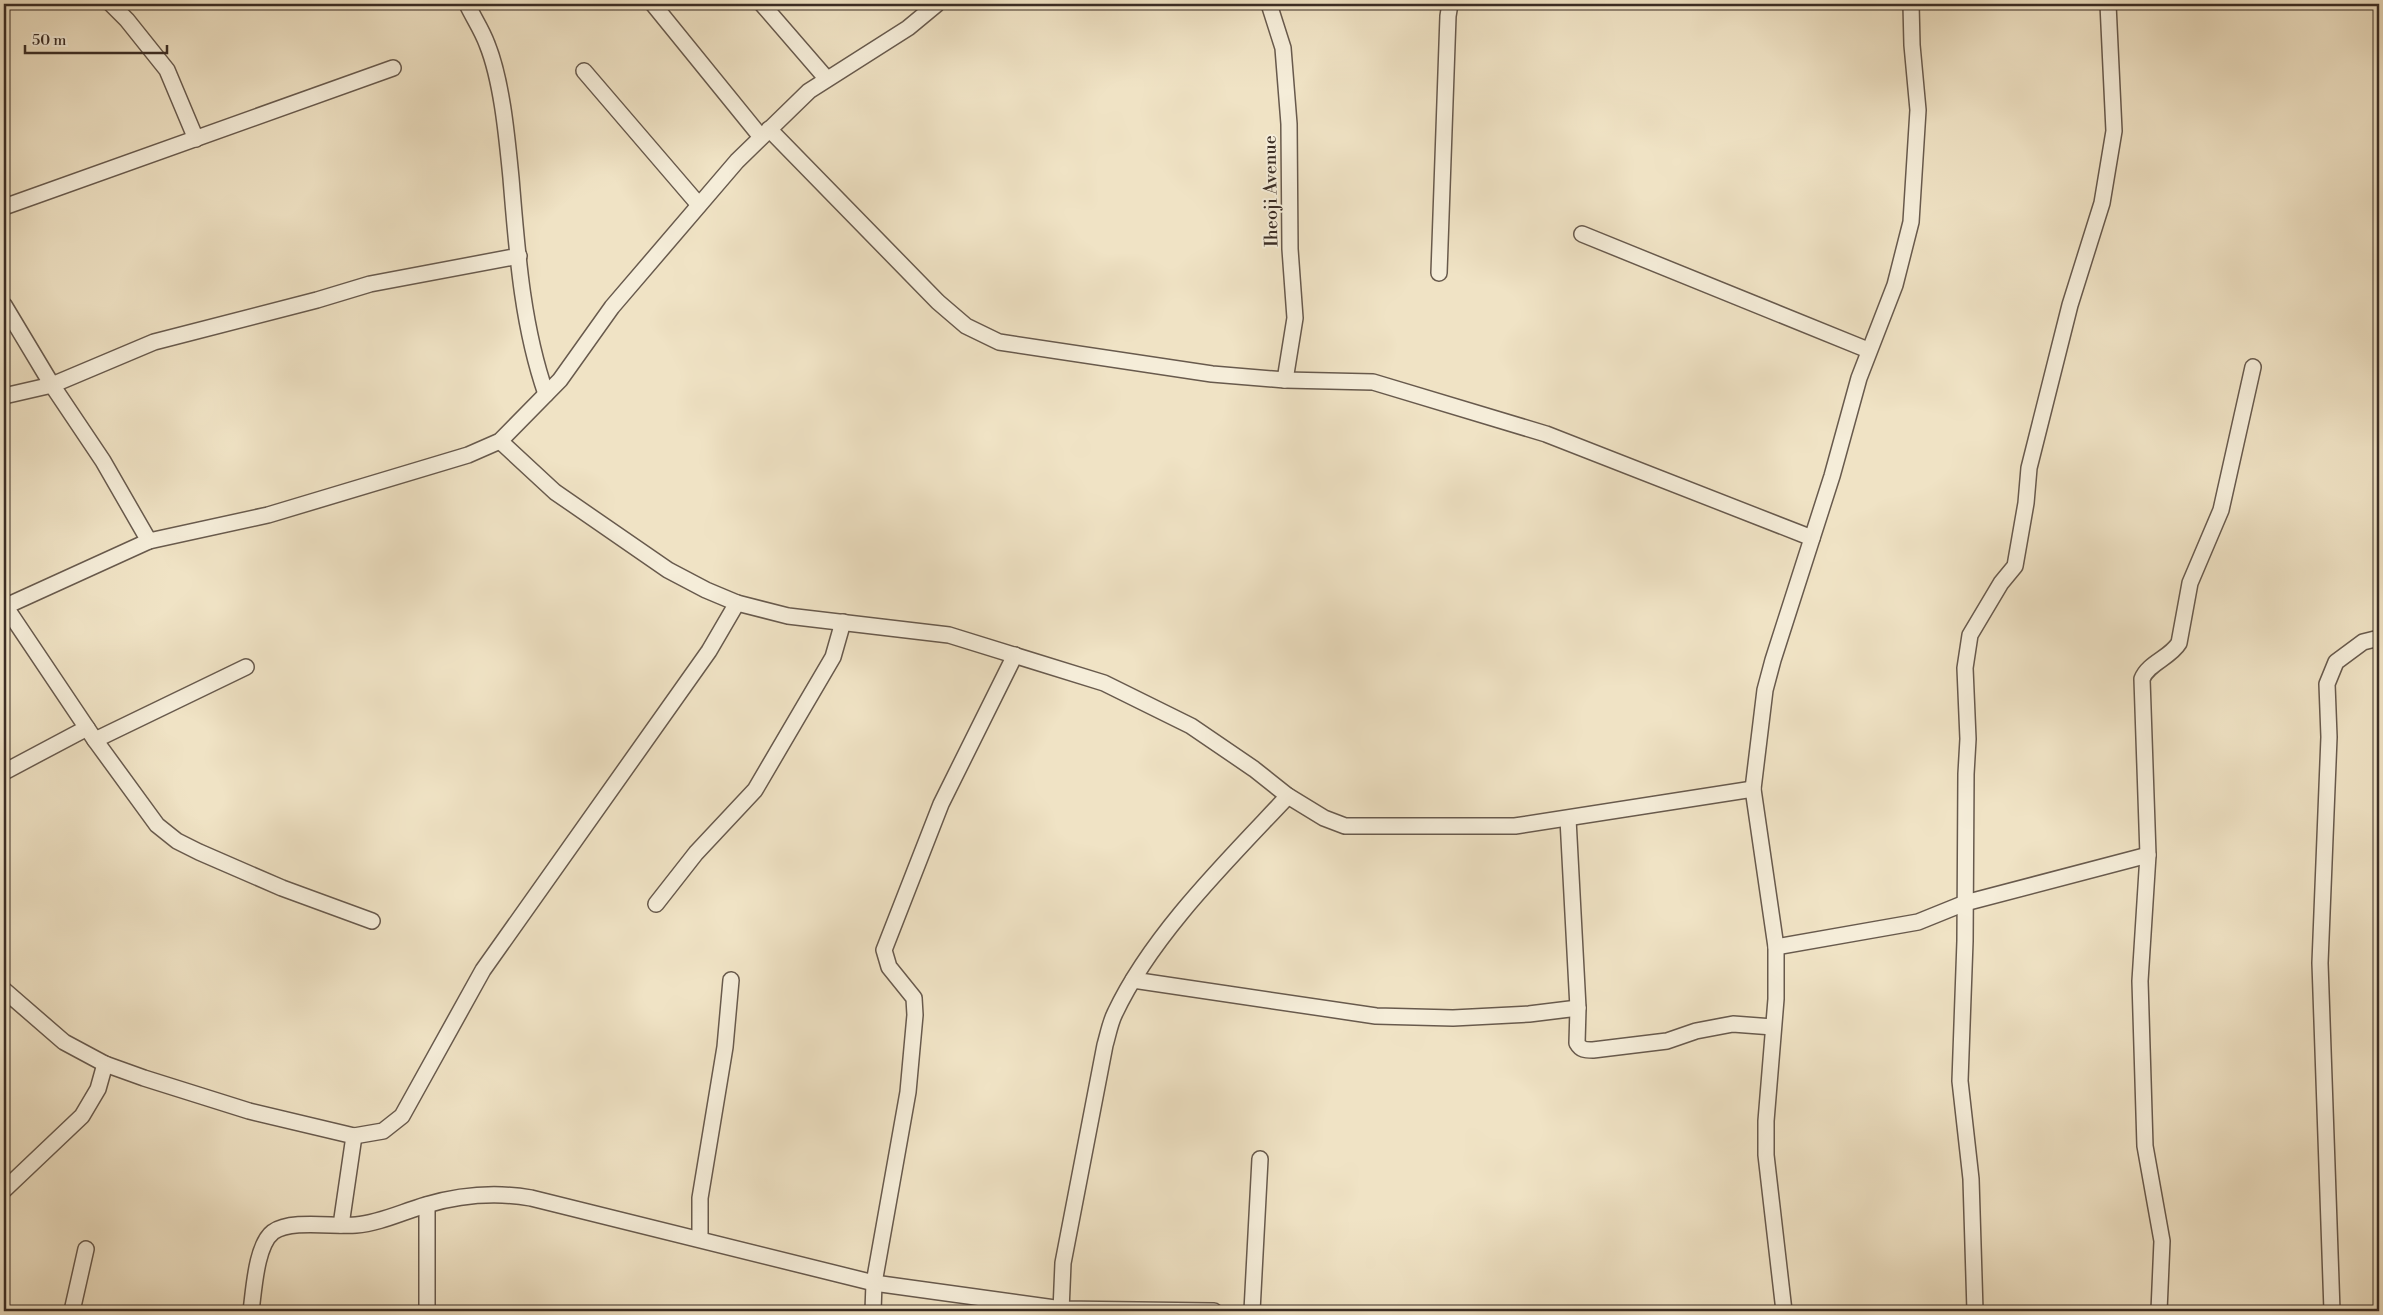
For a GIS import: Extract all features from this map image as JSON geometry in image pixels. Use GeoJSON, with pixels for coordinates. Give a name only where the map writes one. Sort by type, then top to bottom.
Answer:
{"type":"FeatureCollection","features":[{"type":"Feature","properties":{"kind":"street"},"geometry":{"type":"LineString","coordinates":[[111,4],[127,20],[166,70],[196,140]]}},
{"type":"Feature","properties":{"kind":"street"},"geometry":{"type":"LineString","coordinates":[[467,4],[488,45],[500,94],[527,326],[535,362],[546,394]]}},
{"type":"Feature","properties":{"kind":"street"},"geometry":{"type":"LineString","coordinates":[[653,4],[765,133],[938,302],[966,326],[999,342],[1212,374],[1286,380],[1373,382],[1546,434],[1812,538]]}},
{"type":"Feature","properties":{"kind":"street"},"geometry":{"type":"LineString","coordinates":[[762,4],[826,78]]}},
{"type":"Feature","properties":{"kind":"street"},"geometry":{"type":"LineString","coordinates":[[372,921],[282,888],[177,842],[157,825],[91,734],[4,607],[149,540],[268,515],[468,455],[500,441],[560,380],[612,307],[737,161],[765,133],[809,91],[826,78],[908,28],[937,4]]}},
{"type":"Feature","properties":{"kind":"street","name":"Iheoji Avenue"},"geometry":{"type":"LineString","coordinates":[[1269,4],[1283,48],[1289,124],[1290,248],[1295,318],[1286,380]]}},
{"type":"Feature","properties":{"kind":"street"},"geometry":{"type":"LineString","coordinates":[[1439,273],[1448,16],[1450,4]]}},
{"type":"Feature","properties":{"kind":"street"},"geometry":{"type":"LineString","coordinates":[[1784,1311],[1766,1155],[1766,1122],[1777,974],[1776,947],[1754,789],[1765,690],[1868,350],[1895,285],[1911,222],[1918,110],[1912,45],[1911,4]]}},
{"type":"Feature","properties":{"kind":"street"},"geometry":{"type":"LineString","coordinates":[[1975,1311],[1971,1179],[1960,1080],[1965,941],[1968,740],[1965,668],[1968,640],[2001,583],[2015,566],[2026,503],[2029,468],[2070,304],[2102,204],[2114,131],[2108,4]]}},
{"type":"Feature","properties":{"kind":"street"},"geometry":{"type":"LineString","coordinates":[[4,206],[196,140],[392,68]]}},
{"type":"Feature","properties":{"kind":"street"},"geometry":{"type":"LineString","coordinates":[[584,71],[700,205]]}},
{"type":"Feature","properties":{"kind":"street"},"geometry":{"type":"LineString","coordinates":[[1582,234],[1868,350]]}},
{"type":"Feature","properties":{"kind":"street"},"geometry":{"type":"LineString","coordinates":[[4,396],[52,385],[154,342],[317,300],[370,284],[519,256]]}},
{"type":"Feature","properties":{"kind":"street"},"geometry":{"type":"LineString","coordinates":[[4,304],[52,385],[103,461],[149,540]]}},
{"type":"Feature","properties":{"kind":"street"},"geometry":{"type":"LineString","coordinates":[[2159,1311],[2162,1241],[2146,1146],[2140,981],[2148,855],[2142,679],[2147,670],[2175,650],[2179,643],[2190,583],[2221,510],[2253,367]]}},
{"type":"Feature","properties":{"kind":"street"},"geometry":{"type":"LineString","coordinates":[[500,441],[555,492],[668,570],[706,590],[737,603],[788,616],[949,635],[1104,683],[1191,726],[1254,769],[1288,796],[1324,818],[1345,826],[1515,826],[1754,789]]}},
{"type":"Feature","properties":{"kind":"street"},"geometry":{"type":"LineString","coordinates":[[4,990],[64,1042],[105,1064],[250,1111],[354,1136],[383,1131],[402,1116],[483,970],[709,651],[737,603]]}},
{"type":"Feature","properties":{"kind":"street"},"geometry":{"type":"LineString","coordinates":[[656,904],[696,853],[754,790],[833,657],[843,622]]}},
{"type":"Feature","properties":{"kind":"street"},"geometry":{"type":"LineString","coordinates":[[2332,1311],[2320,963],[2329,737],[2327,684],[2336,662],[2363,642],[2379,638]]}},
{"type":"Feature","properties":{"kind":"street"},"geometry":{"type":"LineString","coordinates":[[873,1311],[874,1283],[908,1092],[916,1014],[914,998],[889,967],[884,950],[941,804],[1015,655]]}},
{"type":"Feature","properties":{"kind":"street"},"geometry":{"type":"LineString","coordinates":[[4,772],[246,666]]}},
{"type":"Feature","properties":{"kind":"street"},"geometry":{"type":"LineString","coordinates":[[1062,1310],[1063,1263],[1105,1046],[1114,1014],[1132,980],[1190,902],[1288,796]]}},
{"type":"Feature","properties":{"kind":"street"},"geometry":{"type":"LineString","coordinates":[[1568,819],[1578,1008],[1577,1043],[1584,1050],[1667,1041],[1696,1031],[1733,1024],[1773,1027]]}},
{"type":"Feature","properties":{"kind":"street"},"geometry":{"type":"LineString","coordinates":[[1776,947],[1918,922],[1965,903],[2148,855]]}},
{"type":"Feature","properties":{"kind":"street"},"geometry":{"type":"LineString","coordinates":[[700,1239],[700,1198],[725,1048],[731,980]]}},
{"type":"Feature","properties":{"kind":"street"},"geometry":{"type":"LineString","coordinates":[[1132,980],[1376,1016],[1453,1018],[1529,1014],[1578,1008]]}},
{"type":"Feature","properties":{"kind":"street"},"geometry":{"type":"LineString","coordinates":[[4,1190],[82,1116],[98,1089],[105,1064]]}},
{"type":"Feature","properties":{"kind":"street"},"geometry":{"type":"LineString","coordinates":[[341,1225],[354,1136]]}},
{"type":"Feature","properties":{"kind":"street"},"geometry":{"type":"LineString","coordinates":[[1252,1311],[1260,1159]]}},
{"type":"Feature","properties":{"kind":"street"},"geometry":{"type":"LineString","coordinates":[[251,1311],[262,1248],[265,1241],[274,1231],[289,1226],[356,1225],[381,1220],[427,1205],[469,1196],[503,1193],[531,1198],[874,1283],[1062,1310],[1214,1311]]}},
{"type":"Feature","properties":{"kind":"street"},"geometry":{"type":"LineString","coordinates":[[427,1205],[427,1311]]}},
{"type":"Feature","properties":{"kind":"street"},"geometry":{"type":"LineString","coordinates":[[72,1311],[86,1249]]}}]}
